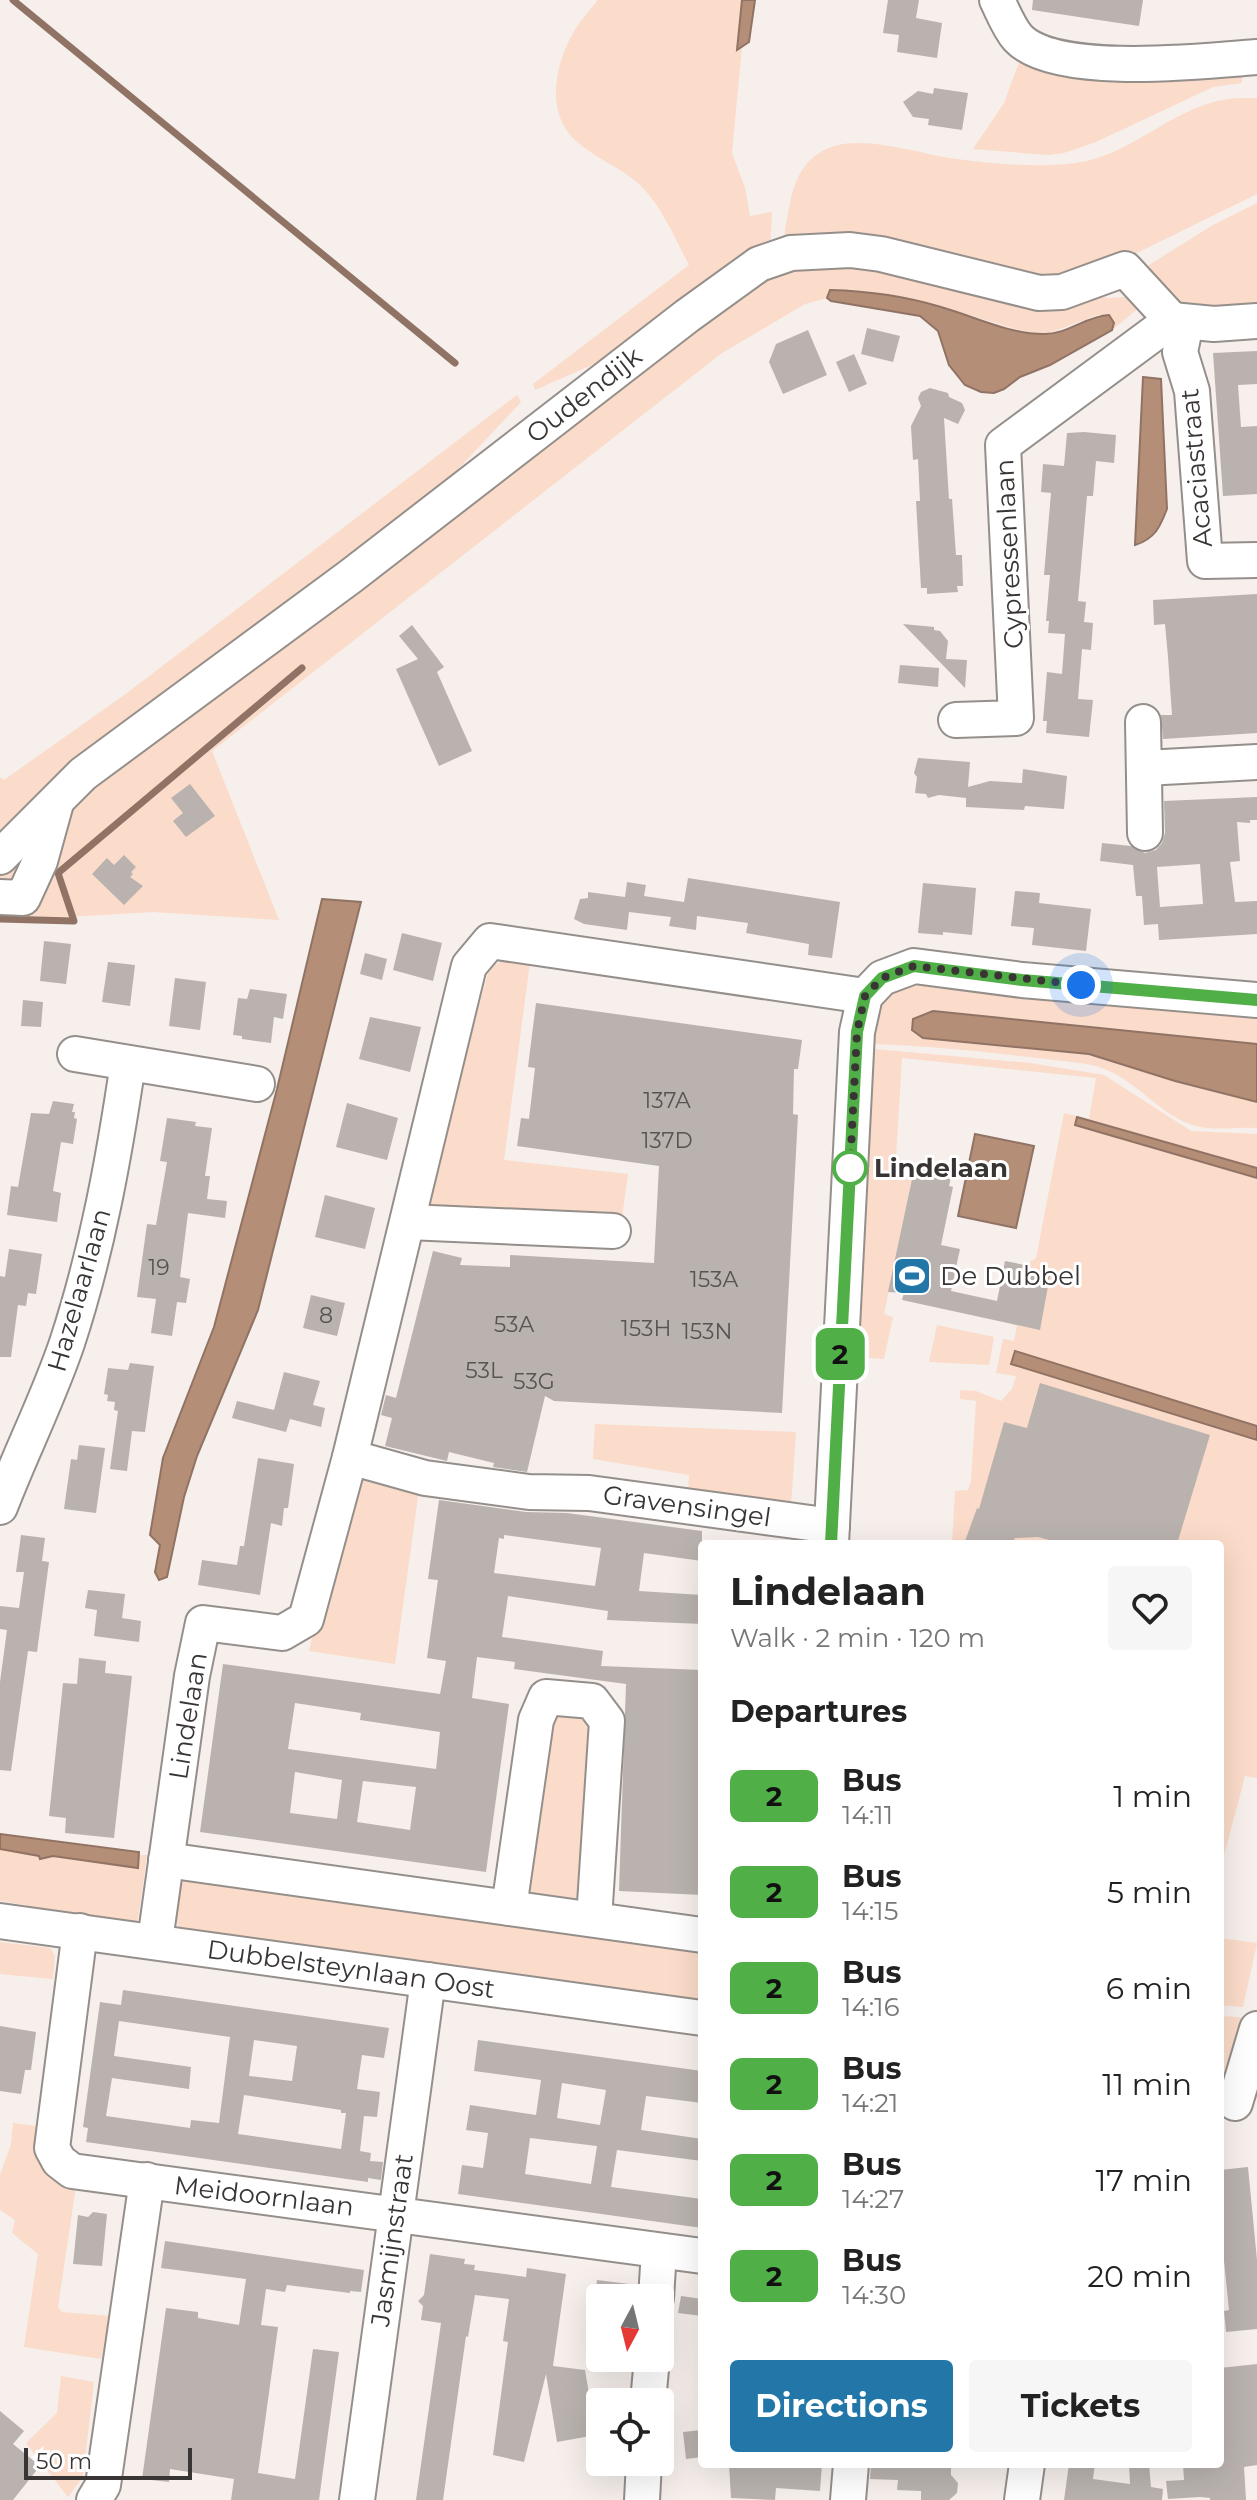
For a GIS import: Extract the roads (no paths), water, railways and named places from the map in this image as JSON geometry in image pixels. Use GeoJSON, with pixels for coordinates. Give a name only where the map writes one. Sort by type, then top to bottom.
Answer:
{"type":"FeatureCollection","features":[{"type":"Feature","properties":{"kind":"street"},"geometry":{"type":"LineString","coordinates":[[997,0],[1018,39],[1051,55],[1115,65],[1257,57]]}},
{"type":"Feature","properties":{"kind":"street","name":"Oudendijk"},"geometry":{"type":"LineString","coordinates":[[0,857],[95,765],[351,576],[687,316],[759,264],[791,253],[850,250],[881,254],[1039,293],[1062,292],[1125,269],[1179,322]]}},
{"type":"Feature","properties":{"kind":"street"},"geometry":{"type":"LineString","coordinates":[[1179,322],[1257,321]]}},
{"type":"Feature","properties":{"kind":"street","name":"Acaciastraat"},"geometry":{"type":"LineString","coordinates":[[1179,322],[1180,352],[1192,391],[1205,561],[1257,560]]}},
{"type":"Feature","properties":{"kind":"street","name":"Cypressenlaan"},"geometry":{"type":"LineString","coordinates":[[956,720],[1016,718],[1003,445],[1179,322]]}},
{"type":"Feature","properties":{"kind":"street"},"geometry":{"type":"LineString","coordinates":[[1143,722],[1145,833]]}},
{"type":"Feature","properties":{"kind":"street"},"geometry":{"type":"LineString","coordinates":[[1145,768],[1257,762]]}},
{"type":"Feature","properties":{"kind":"street"},"geometry":{"type":"LineString","coordinates":[[0,897],[23,898],[40,861],[57,801]]}},
{"type":"Feature","properties":{"kind":"street","name":"Lindelaan"},"geometry":{"type":"LineString","coordinates":[[155,1941],[192,1676],[203,1623],[282,1633],[306,1619],[350,1457],[469,966],[490,941],[865,996]]}},
{"type":"Feature","properties":{"kind":"street"},"geometry":{"type":"LineString","coordinates":[[865,996],[882,978],[914,966],[1022,980],[1257,1000]]}},
{"type":"Feature","properties":{"kind":"street","name":"Gravensingel"},"geometry":{"type":"LineString","coordinates":[[350,1457],[425,1478],[529,1492],[589,1493],[832,1535],[857,1032],[865,996]]}},
{"type":"Feature","properties":{"kind":"street"},"geometry":{"type":"LineString","coordinates":[[75,1054],[257,1084]]}},
{"type":"Feature","properties":{"kind":"street","name":"Hazelaarlaan"},"geometry":{"type":"LineString","coordinates":[[0,1507],[46,1398],[84,1287],[108,1185],[128,1063]]}},
{"type":"Feature","properties":{"kind":"street"},"geometry":{"type":"LineString","coordinates":[[408,1222],[613,1231]]}},
{"type":"Feature","properties":{"kind":"street"},"geometry":{"type":"LineString","coordinates":[[509,1908],[536,1720],[546,1697],[592,1701],[607,1721],[594,1919]]}},
{"type":"Feature","properties":{"kind":"street"},"geometry":{"type":"LineString","coordinates":[[166,1860],[698,1934]]}},
{"type":"Feature","properties":{"kind":"street","name":"Dubbelsteynlaan Oost"},"geometry":{"type":"LineString","coordinates":[[0,1921],[698,2017]]}},
{"type":"Feature","properties":{"kind":"street","name":"Meidoornlaan"},"geometry":{"type":"LineString","coordinates":[[80,1931],[52,2148],[59,2161],[72,2171],[698,2256]]}},
{"type":"Feature","properties":{"kind":"street","name":"Jasmijnstraat"},"geometry":{"type":"LineString","coordinates":[[357,2500],[428,1980]]}},
{"type":"Feature","properties":{"kind":"street"},"geometry":{"type":"LineString","coordinates":[[1237,2103],[1257,2029]]}},
{"type":"Feature","properties":{"kind":"street"},"geometry":{"type":"LineString","coordinates":[[94,2500],[103,2485],[147,2180]]}},
{"type":"Feature","properties":{"kind":"street"},"geometry":{"type":"LineString","coordinates":[[657,2284],[659,2251]]}},
{"type":"Feature","properties":{"kind":"street"},"geometry":{"type":"LineString","coordinates":[[848,2500],[851,2468]]}},
{"type":"Feature","properties":{"kind":"street"},"geometry":{"type":"LineString","coordinates":[[1022,2500],[1026,2468]]}},
{"type":"Feature","properties":{"kind":"street"},"geometry":{"type":"LineString","coordinates":[[642,2500],[643,2476]]}},
{"type":"Feature","properties":{"kind":"waterway"},"geometry":{"type":"LineString","coordinates":[[13,0],[455,363]]}},
{"type":"Feature","properties":{"kind":"waterway"},"geometry":{"type":"LineString","coordinates":[[0,919],[74,921],[58,873],[302,668]]}},
{"type":"Feature","properties":{"kind":"place","name":"Lindelaan"},"geometry":{"type":"Point","coordinates":[850,1168]}},
{"type":"Feature","properties":{"kind":"place","name":"De Dubbel"},"geometry":{"type":"Point","coordinates":[912,1276]}}]}
